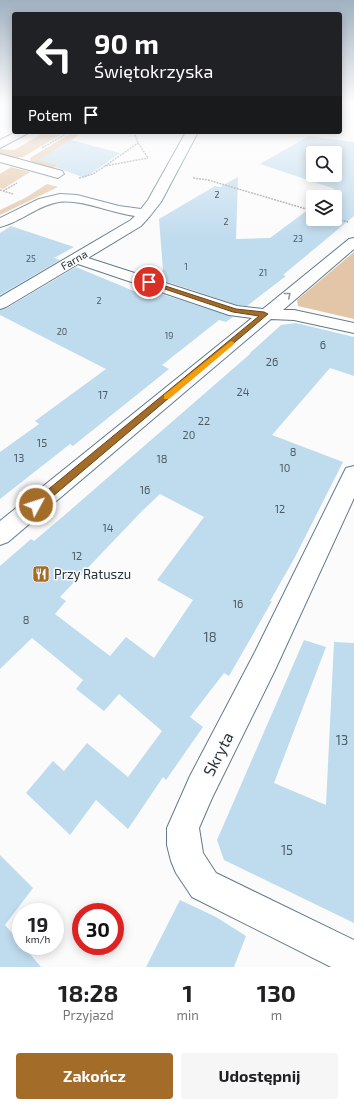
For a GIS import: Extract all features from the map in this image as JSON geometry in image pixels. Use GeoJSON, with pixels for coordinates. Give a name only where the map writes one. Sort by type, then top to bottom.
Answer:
{"type":"FeatureCollection","features":[{"type":"Feature","properties":{"kind":"street","name":"Farna"},"geometry":{"type":"LineString","coordinates":[[0,304],[121,232],[145,213],[154,202],[183,149]]}},
{"type":"Feature","properties":{"kind":"street"},"geometry":{"type":"LineString","coordinates":[[0,158],[58,174]]}},
{"type":"Feature","properties":{"kind":"street"},"geometry":{"type":"LineString","coordinates":[[0,223],[48,201],[60,198],[77,199],[119,210],[145,213]]}},
{"type":"Feature","properties":{"kind":"street"},"geometry":{"type":"LineString","coordinates":[[0,535],[264,314],[354,232]]}},
{"type":"Feature","properties":{"kind":"street"},"geometry":{"type":"LineString","coordinates":[[76,259],[106,267],[235,311],[294,315],[354,328]]}},
{"type":"Feature","properties":{"kind":"street","name":"Skryta"},"geometry":{"type":"LineString","coordinates":[[354,474],[183,828],[184,846],[188,861],[204,886],[354,959]]}},
{"type":"Feature","properties":{"kind":"path"},"geometry":{"type":"LineString","coordinates":[[58,174],[69,178],[81,178],[93,174],[129,149]]}},
{"type":"Feature","properties":{"kind":"path"},"geometry":{"type":"LineString","coordinates":[[105,166],[148,158]]}},
{"type":"Feature","properties":{"kind":"path"},"geometry":{"type":"LineString","coordinates":[[192,178],[208,180],[306,209]]}},
{"type":"Feature","properties":{"kind":"path"},"geometry":{"type":"LineString","coordinates":[[342,223],[354,232]]}},
{"type":"Feature","properties":{"kind":"shaded area"},"geometry":{"type":"Polygon","coordinates":[[[0,149],[36,149],[23,157],[13,158],[0,156],[0,149]]]}},
{"type":"Feature","properties":{"kind":"shaded area"},"geometry":{"type":"Polygon","coordinates":[[[45,149],[56,149],[39,160],[59,165],[52,169],[31,163],[30,158],[45,149]]]}},
{"type":"Feature","properties":{"kind":"shaded area"},"geometry":{"type":"Polygon","coordinates":[[[11,167],[30,172],[3,189],[0,188],[0,174],[11,167]]]}},
{"type":"Feature","properties":{"kind":"shaded area"},"geometry":{"type":"Polygon","coordinates":[[[47,184],[58,187],[0,215],[0,210],[25,198],[47,184]]]}},
{"type":"Feature","properties":{"kind":"shaded area"},"geometry":{"type":"Polygon","coordinates":[[[354,252],[354,319],[298,306],[297,300],[354,252]]]}},
{"type":"Feature","properties":{"kind":"building"},"geometry":{"type":"Polygon","coordinates":[[[56,149],[105,149],[120,153],[85,178],[55,167],[59,165],[38,160],[56,149]]]}},
{"type":"Feature","properties":{"kind":"building"},"geometry":{"type":"Polygon","coordinates":[[[286,149],[306,149],[306,179],[260,164],[286,149]]]}},
{"type":"Feature","properties":{"kind":"building"},"geometry":{"type":"Polygon","coordinates":[[[342,149],[354,149],[354,216],[342,226],[342,190],[334,190],[335,189],[314,182],[342,182],[342,149]]]}},
{"type":"Feature","properties":{"kind":"building"},"geometry":{"type":"Polygon","coordinates":[[[238,177],[236,239],[270,238],[306,211],[306,226],[342,226],[283,275],[286,276],[247,306],[237,305],[156,278],[163,270],[159,219],[215,186],[220,187],[238,177]]]}},
{"type":"Feature","properties":{"kind":"building"},"geometry":{"type":"Polygon","coordinates":[[[11,226],[74,247],[54,258],[60,260],[0,295],[0,233],[11,226]]]}},
{"type":"Feature","properties":{"kind":"building"},"geometry":{"type":"Polygon","coordinates":[[[76,267],[141,294],[146,289],[233,317],[226,322],[219,320],[162,365],[169,369],[73,446],[70,444],[0,499],[0,452],[39,424],[35,421],[106,369],[0,315],[0,310],[7,308],[76,267]]]}},
{"type":"Feature","properties":{"kind":"building"},"geometry":{"type":"Polygon","coordinates":[[[296,323],[354,337],[354,376],[330,368],[272,435],[343,462],[294,559],[270,601],[272,601],[229,676],[224,673],[190,717],[203,727],[166,780],[163,777],[128,829],[96,800],[70,835],[26,793],[53,761],[64,771],[87,743],[128,777],[162,731],[119,694],[104,711],[76,689],[83,680],[32,638],[0,669],[0,566],[31,539],[34,541],[67,513],[250,354],[281,325],[296,323]],[[160,494],[60,597],[66,601],[55,614],[110,656],[126,637],[154,658],[193,600],[157,580],[204,517],[160,494]]]}},
{"type":"Feature","properties":{"kind":"building"},"geometry":{"type":"Polygon","coordinates":[[[304,640],[326,647],[274,783],[326,805],[334,642],[354,643],[354,923],[224,860],[217,840],[304,640]]]}},
{"type":"Feature","properties":{"kind":"building"},"geometry":{"type":"Polygon","coordinates":[[[0,855],[33,888],[22,903],[12,903],[12,916],[5,925],[12,933],[12,955],[31,955],[41,967],[0,967],[0,855]]]}},
{"type":"Feature","properties":{"kind":"building"},"geometry":{"type":"Polygon","coordinates":[[[180,900],[216,917],[246,936],[234,967],[146,967],[180,900]]]}},
{"type":"Feature","properties":{"kind":"slow traffic"},"geometry":{"type":"LineString","coordinates":[[166,397],[231,343]]}},
{"type":"Feature","properties":{"kind":"place","name":"Przy Ratuszu"},"geometry":{"type":"Point","coordinates":[41,574]}},
{"type":"Feature","properties":{"kind":"route"},"geometry":{"type":"LineString","coordinates":[[36,505],[240,336],[264,314],[235,311],[149,282]]}}]}
